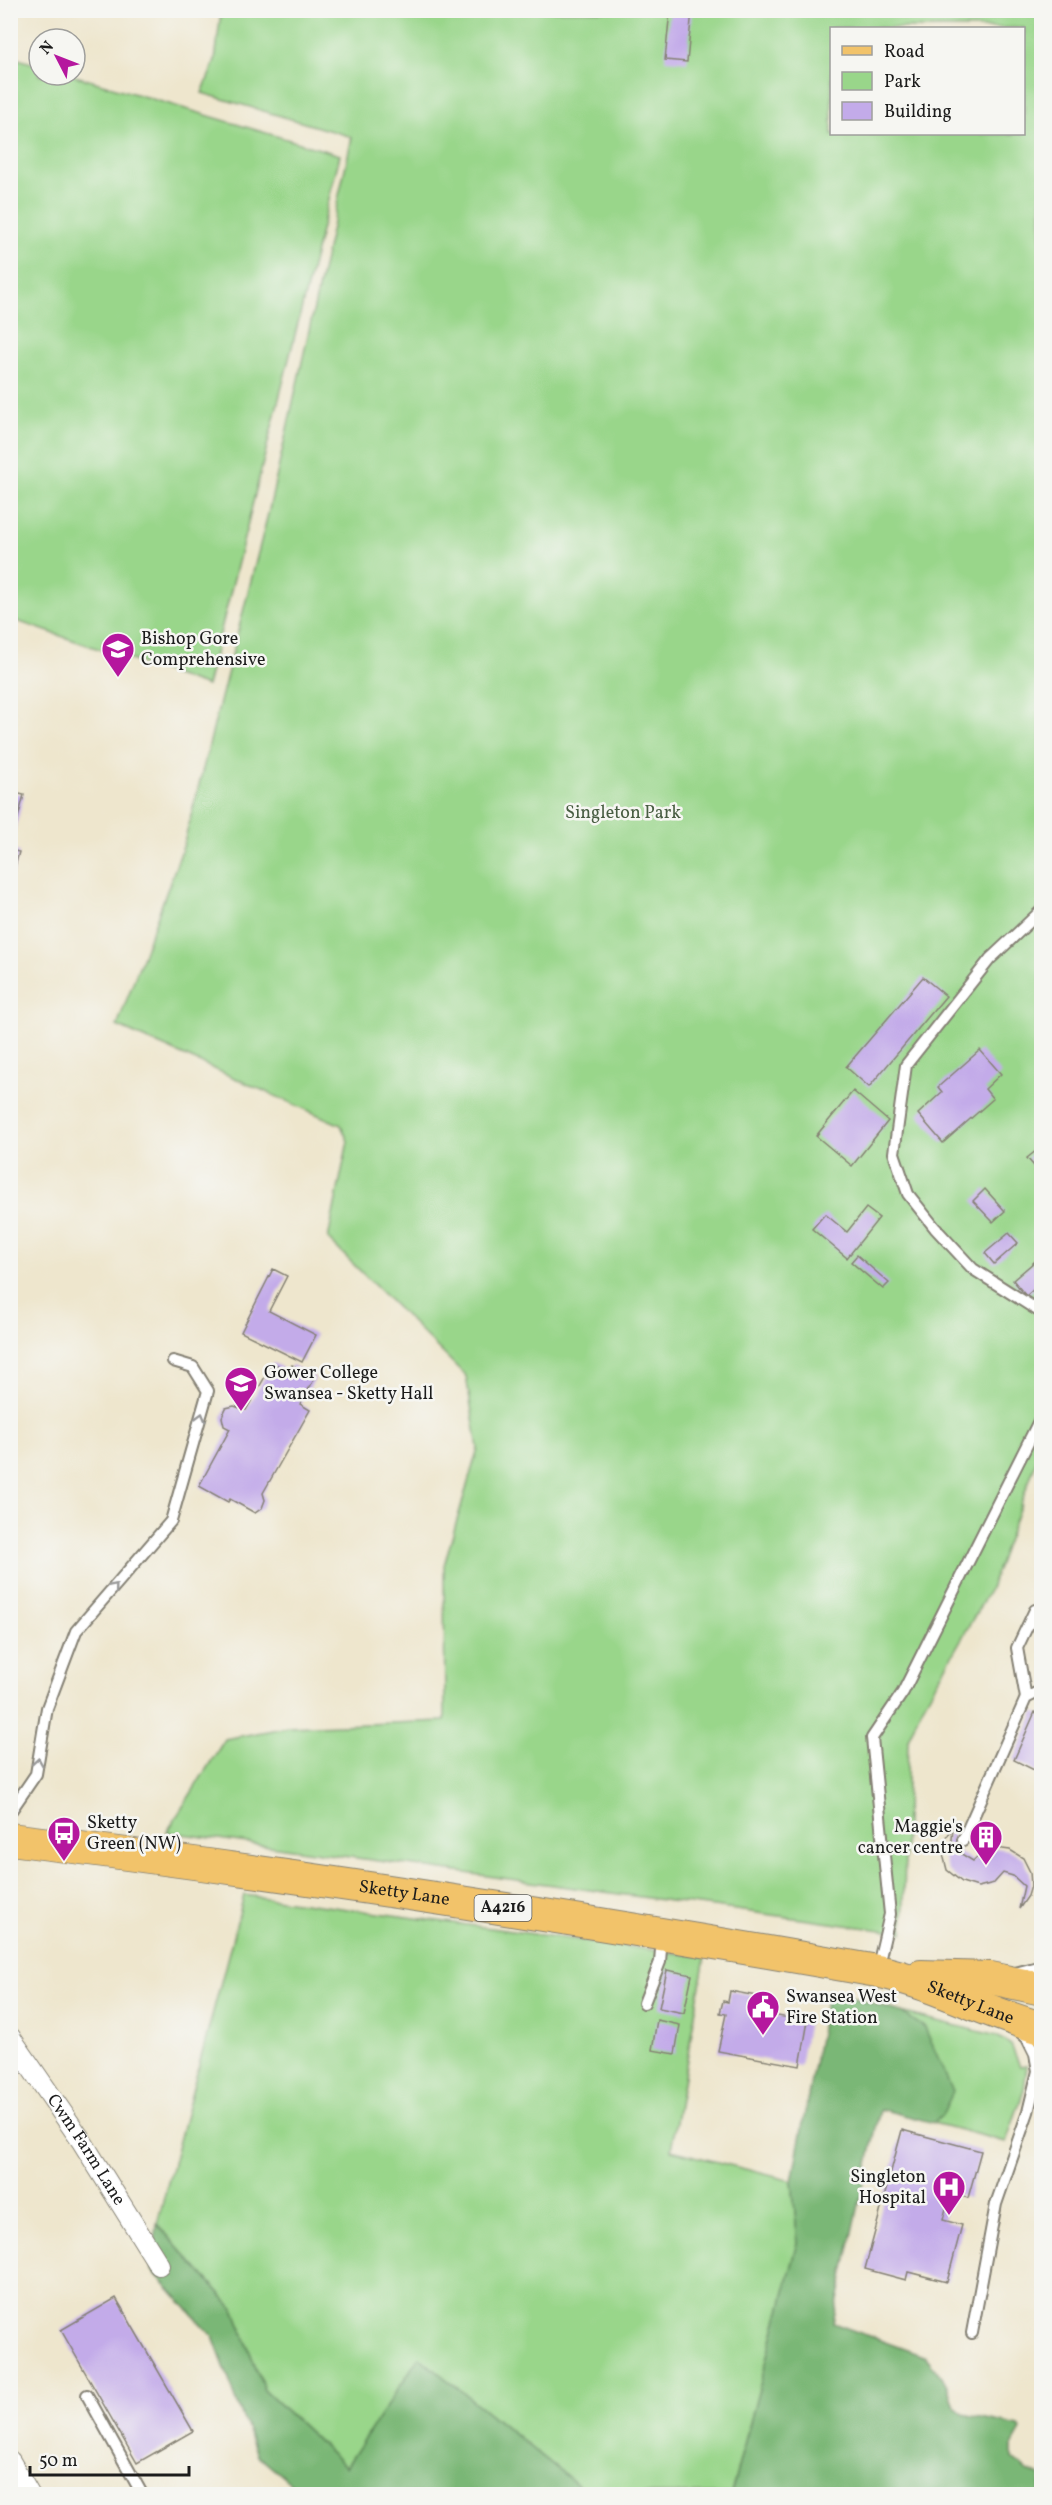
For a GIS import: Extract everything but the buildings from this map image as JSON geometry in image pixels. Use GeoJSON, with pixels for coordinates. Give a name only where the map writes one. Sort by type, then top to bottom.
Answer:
{"type":"FeatureCollection","features":[{"type":"Feature","properties":{"kind":"main road","name":"Sketty Lane"},"geometry":{"type":"LineString","coordinates":[[10,1839],[343,1884],[662,1933],[889,1973],[992,1978],[1041,1989]]}},
{"type":"Feature","properties":{"kind":"main road","name":"Sketty Lane"},"geometry":{"type":"LineString","coordinates":[[889,1973],[1006,2019],[1041,2028]]}},
{"type":"Feature","properties":{"kind":"street","name":"Cwm Farm Lane"},"geometry":{"type":"LineString","coordinates":[[10,2037],[81,2140],[159,2265]]}},
{"type":"Feature","properties":{"kind":"street"},"geometry":{"type":"LineString","coordinates":[[10,2461],[29,2494]]}},
{"type":"Feature","properties":{"kind":"lane"},"geometry":{"type":"LineString","coordinates":[[1041,910],[990,959],[906,1065],[894,1152],[908,1194],[935,1228],[973,1269],[1041,1313]]}},
{"type":"Feature","properties":{"kind":"lane"},"geometry":{"type":"LineString","coordinates":[[10,1812],[36,1774],[47,1708],[76,1632],[171,1521],[208,1391],[193,1367],[173,1361]]}},
{"type":"Feature","properties":{"kind":"lane"},"geometry":{"type":"LineString","coordinates":[[889,1973],[890,1914],[872,1738],[903,1692],[1041,1415]]}},
{"type":"Feature","properties":{"kind":"lane"},"geometry":{"type":"LineString","coordinates":[[963,1840],[1026,1698],[1017,1648],[1035,1610]]}},
{"type":"Feature","properties":{"kind":"lane"},"geometry":{"type":"LineString","coordinates":[[1026,1698],[1041,1690]]}},
{"type":"Feature","properties":{"kind":"lane"},"geometry":{"type":"LineString","coordinates":[[644,2003],[660,1962],[662,1933]]}},
{"type":"Feature","properties":{"kind":"lane"},"geometry":{"type":"LineString","coordinates":[[992,1978],[1041,1966]]}},
{"type":"Feature","properties":{"kind":"lane"},"geometry":{"type":"LineString","coordinates":[[972,2333],[996,2204],[1028,2112],[1038,2071],[1035,2054],[1027,2038],[1006,2019]]}},
{"type":"Feature","properties":{"kind":"lane"},"geometry":{"type":"LineString","coordinates":[[1028,2112],[1041,2088]]}},
{"type":"Feature","properties":{"kind":"lane"},"geometry":{"type":"LineString","coordinates":[[87,2395],[142,2494]]}},
{"type":"Feature","properties":{"kind":"green space","name":"Singleton Park"},"geometry":{"type":"Polygon","coordinates":[[[221,11],[1041,11],[1041,1448],[990,1589],[919,1713],[908,1740],[903,1933],[167,1832],[225,1739],[289,1727],[445,1721],[444,1565],[478,1448],[466,1376],[328,1239],[348,1141],[341,1125],[117,1026],[183,847],[269,510],[352,137],[202,93],[215,61],[221,11]]]}},
{"type":"Feature","properties":{"kind":"green space","name":"Bishop Gore Comprehensive"},"geometry":{"type":"Polygon","coordinates":[[[11,57],[27,62],[27,87],[87,87],[87,79],[340,155],[207,686],[11,619],[11,57]]]}},
{"type":"Feature","properties":{"kind":"green space"},"geometry":{"type":"Polygon","coordinates":[[[244,1895],[705,1957],[671,2150],[792,2181],[798,2243],[731,2494],[589,2494],[420,2358],[346,2467],[264,2390],[234,2309],[157,2224],[244,1895]]]}},
{"type":"Feature","properties":{"kind":"green space"},"geometry":{"type":"Polygon","coordinates":[[[828,1990],[901,2012],[925,2028],[953,2092],[942,2115],[934,2123],[880,2109],[833,2323],[926,2357],[948,2385],[955,2407],[963,2414],[1019,2426],[1021,2430],[1013,2444],[1013,2459],[1027,2471],[1041,2475],[1041,2494],[731,2494],[798,2243],[792,2181],[828,1990]]]}},
{"type":"Feature","properties":{"kind":"green space"},"geometry":{"type":"Polygon","coordinates":[[[901,2012],[997,2036],[1011,2045],[1020,2066],[1027,2065],[1024,2090],[1006,2142],[934,2123],[942,2115],[925,2028],[901,2012]]]}},
{"type":"Feature","properties":{"kind":"green space"},"geometry":{"type":"Polygon","coordinates":[[[157,2224],[234,2309],[264,2390],[346,2467],[419,2357],[589,2494],[303,2494],[257,2455],[213,2337],[152,2270],[157,2224]]]}},
{"type":"Feature","properties":{"kind":"place","name":"Bishop Gore Comprehensive"},"geometry":{"type":"Point","coordinates":[118,678]}},
{"type":"Feature","properties":{"kind":"place","name":"Gower College Swansea - Sketty Hall"},"geometry":{"type":"Point","coordinates":[241,1412]}},
{"type":"Feature","properties":{"kind":"place","name":"Sketty Green (NW)"},"geometry":{"type":"Point","coordinates":[64,1862]}},
{"type":"Feature","properties":{"kind":"place","name":"Maggie's cancer centre"},"geometry":{"type":"Point","coordinates":[986,1866]}},
{"type":"Feature","properties":{"kind":"place","name":"Swansea West Fire Station"},"geometry":{"type":"Point","coordinates":[763,2036]}},
{"type":"Feature","properties":{"kind":"place","name":"Singleton Hospital"},"geometry":{"type":"Point","coordinates":[949,2216]}}]}
